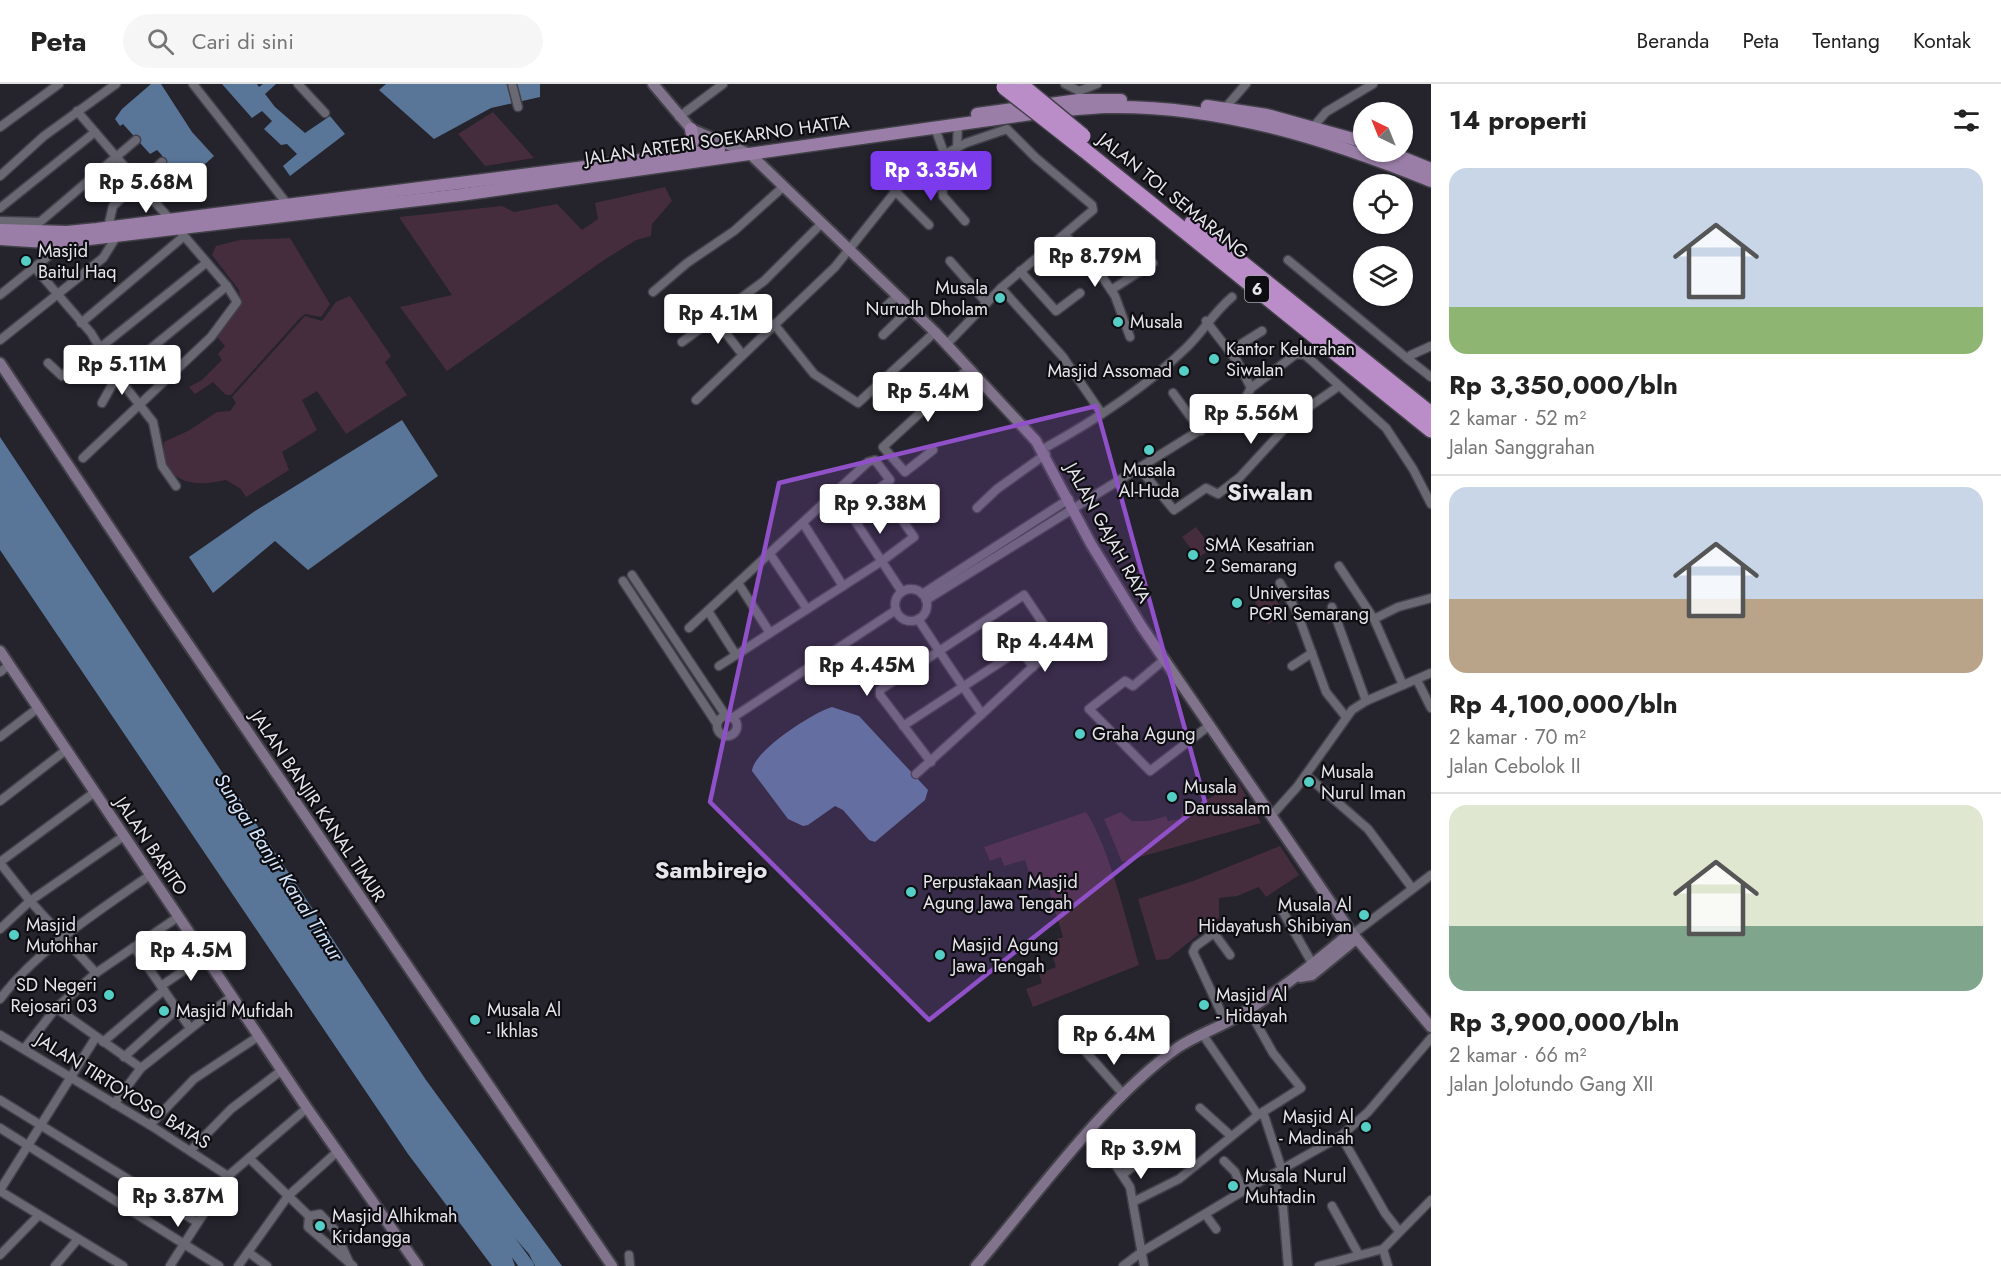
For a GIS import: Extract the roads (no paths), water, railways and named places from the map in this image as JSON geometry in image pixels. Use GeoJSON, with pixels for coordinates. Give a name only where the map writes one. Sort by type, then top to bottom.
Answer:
{"type":"FeatureCollection","features":[{"type":"Feature","properties":{"kind":"highway","name":"JALAN TOL SEMARANG"},"geometry":{"type":"LineString","coordinates":[[1020,84],[1087,146],[1431,429]]}},
{"type":"Feature","properties":{"kind":"highway","name":"JALAN TOL SEMARANG"},"geometry":{"type":"LineString","coordinates":[[1002,85],[1087,146],[1431,414]]}},
{"type":"Feature","properties":{"kind":"main road","name":"JALAN ARTERI SOEKARNO HATTA"},"geometry":{"type":"LineString","coordinates":[[175,228],[288,205],[732,148],[1078,91],[1094,98],[1226,107],[1314,126],[1353,138]]}},
{"type":"Feature","properties":{"kind":"main road","name":"JALAN ARTERI SOEKARNO HATTA"},"geometry":{"type":"LineString","coordinates":[[0,239],[67,232],[175,228],[448,197],[958,124],[1109,107],[1214,114],[1343,146],[1431,181]]}},
{"type":"Feature","properties":{"kind":"main road"},"geometry":{"type":"LineString","coordinates":[[688,153],[693,138],[691,129]]}},
{"type":"Feature","properties":{"kind":"main road"},"geometry":{"type":"LineString","coordinates":[[1413,162],[1431,169]]}},
{"type":"Feature","properties":{"kind":"main road","name":"JALAN ARTERI SOEKARNO HATTA"},"geometry":{"type":"LineString","coordinates":[[0,230],[19,236],[67,241],[113,230]]}},
{"type":"Feature","properties":{"kind":"street"},"geometry":{"type":"LineString","coordinates":[[0,127],[59,84]]}},
{"type":"Feature","properties":{"kind":"street"},"geometry":{"type":"LineString","coordinates":[[0,176],[77,111],[116,84]]}},
{"type":"Feature","properties":{"kind":"street"},"geometry":{"type":"LineString","coordinates":[[194,84],[288,205]]}},
{"type":"Feature","properties":{"kind":"street"},"geometry":{"type":"LineString","coordinates":[[298,84],[325,113]]}},
{"type":"Feature","properties":{"kind":"street"},"geometry":{"type":"LineString","coordinates":[[512,84],[518,107]]}},
{"type":"Feature","properties":{"kind":"street"},"geometry":{"type":"LineString","coordinates":[[653,84],[691,129],[750,154]]}},
{"type":"Feature","properties":{"kind":"street"},"geometry":{"type":"LineString","coordinates":[[679,117],[723,84]]}},
{"type":"Feature","properties":{"kind":"street"},"geometry":{"type":"LineString","coordinates":[[1065,84],[1078,91],[1097,84]]}},
{"type":"Feature","properties":{"kind":"street"},"geometry":{"type":"LineString","coordinates":[[1226,107],[1246,84]]}},
{"type":"Feature","properties":{"kind":"street"},"geometry":{"type":"LineString","coordinates":[[1314,126],[1326,112],[1373,84]]}},
{"type":"Feature","properties":{"kind":"street"},"geometry":{"type":"LineString","coordinates":[[77,111],[227,286],[237,302],[216,332],[87,455]]}},
{"type":"Feature","properties":{"kind":"street"},"geometry":{"type":"LineString","coordinates":[[957,147],[958,124]]}},
{"type":"Feature","properties":{"kind":"street"},"geometry":{"type":"LineString","coordinates":[[935,128],[944,153]]}},
{"type":"Feature","properties":{"kind":"street"},"geometry":{"type":"LineString","coordinates":[[696,400],[830,272],[894,190],[911,172],[957,147],[1004,129],[1008,130],[1036,158],[1093,206],[1093,211],[1001,288],[947,344]]}},
{"type":"Feature","properties":{"kind":"street"},"geometry":{"type":"LineString","coordinates":[[0,208],[95,132]]}},
{"type":"Feature","properties":{"kind":"street"},"geometry":{"type":"LineString","coordinates":[[0,221],[41,221],[136,140]]}},
{"type":"Feature","properties":{"kind":"street","name":"JALAN GAJAH RAYA"},"geometry":{"type":"LineString","coordinates":[[750,154],[947,344],[1044,452],[1112,580],[1210,726],[1353,935],[1431,1027]]}},
{"type":"Feature","properties":{"kind":"street"},"geometry":{"type":"LineString","coordinates":[[0,340],[102,258],[113,230],[112,208],[162,162]]}},
{"type":"Feature","properties":{"kind":"street"},"geometry":{"type":"LineString","coordinates":[[926,163],[942,186],[943,196],[965,221]]}},
{"type":"Feature","properties":{"kind":"street"},"geometry":{"type":"LineString","coordinates":[[653,292],[687,263],[734,231],[783,187]]}},
{"type":"Feature","properties":{"kind":"street"},"geometry":{"type":"LineString","coordinates":[[894,190],[929,225]]}},
{"type":"Feature","properties":{"kind":"street"},"geometry":{"type":"LineString","coordinates":[[682,342],[764,281],[822,224]]}},
{"type":"Feature","properties":{"kind":"street"},"geometry":{"type":"LineString","coordinates":[[81,323],[175,228]]}},
{"type":"Feature","properties":{"kind":"street"},"geometry":{"type":"LineString","coordinates":[[1065,235],[1111,290],[1120,305],[1130,337]]}},
{"type":"Feature","properties":{"kind":"street"},"geometry":{"type":"LineString","coordinates":[[0,296],[67,241]]}},
{"type":"Feature","properties":{"kind":"street"},"geometry":{"type":"LineString","coordinates":[[1288,260],[1431,376]]}},
{"type":"Feature","properties":{"kind":"street"},"geometry":{"type":"LineString","coordinates":[[950,261],[987,303]]}},
{"type":"Feature","properties":{"kind":"street"},"geometry":{"type":"LineString","coordinates":[[48,363],[62,376],[206,263]]}},
{"type":"Feature","properties":{"kind":"street"},"geometry":{"type":"LineString","coordinates":[[1111,290],[1153,263]]}},
{"type":"Feature","properties":{"kind":"street"},"geometry":{"type":"LineString","coordinates":[[36,268],[60,294],[100,346],[117,376],[156,428],[161,462],[176,486]]}},
{"type":"Feature","properties":{"kind":"street"},"geometry":{"type":"LineString","coordinates":[[1020,271],[1056,311],[1080,293]]}},
{"type":"Feature","properties":{"kind":"street"},"geometry":{"type":"LineString","coordinates":[[102,403],[117,376],[227,286]]}},
{"type":"Feature","properties":{"kind":"street"},"geometry":{"type":"LineString","coordinates":[[1001,288],[1063,357],[1102,414]]}},
{"type":"Feature","properties":{"kind":"street"},"geometry":{"type":"LineString","coordinates":[[880,312],[898,295]]}},
{"type":"Feature","properties":{"kind":"street"},"geometry":{"type":"LineString","coordinates":[[977,508],[1044,452],[1161,371],[1190,344],[1206,321],[1232,297]]}},
{"type":"Feature","properties":{"kind":"street"},"geometry":{"type":"LineString","coordinates":[[882,335],[911,308]]}},
{"type":"Feature","properties":{"kind":"street"},"geometry":{"type":"LineString","coordinates":[[715,319],[742,354]]}},
{"type":"Feature","properties":{"kind":"street"},"geometry":{"type":"LineString","coordinates":[[1206,321],[1230,351],[1251,388]]}},
{"type":"Feature","properties":{"kind":"street"},"geometry":{"type":"LineString","coordinates":[[774,324],[814,374],[858,403],[935,332]]}},
{"type":"Feature","properties":{"kind":"street"},"geometry":{"type":"LineString","coordinates":[[1230,351],[1262,331]]}},
{"type":"Feature","properties":{"kind":"street"},"geometry":{"type":"LineString","coordinates":[[1410,357],[1431,346]]}},
{"type":"Feature","properties":{"kind":"street"},"geometry":{"type":"LineString","coordinates":[[924,597],[1031,523],[1140,469],[1201,431],[1242,404],[1251,388],[1296,354],[1300,354],[1360,403],[1386,428],[1413,469],[1431,504]]}},
{"type":"Feature","properties":{"kind":"street","name":"JALAN BANJIR KANAL TIMUR"},"geometry":{"type":"LineString","coordinates":[[0,363],[162,606],[612,1266]]}},
{"type":"Feature","properties":{"kind":"street"},"geometry":{"type":"LineString","coordinates":[[933,450],[905,472],[884,447],[969,368]]}},
{"type":"Feature","properties":{"kind":"street"},"geometry":{"type":"LineString","coordinates":[[1140,469],[1174,510],[1206,488],[1218,494],[1240,477],[1296,416],[1339,386]]}},
{"type":"Feature","properties":{"kind":"street"},"geometry":{"type":"LineString","coordinates":[[1173,393],[1201,431]]}},
{"type":"Feature","properties":{"kind":"street"},"geometry":{"type":"LineString","coordinates":[[689,628],[872,459],[890,480],[849,512]]}},
{"type":"Feature","properties":{"kind":"street"},"geometry":{"type":"LineString","coordinates":[[719,666],[882,561],[915,534],[880,488]]}},
{"type":"Feature","properties":{"kind":"street"},"geometry":{"type":"LineString","coordinates":[[836,492],[902,592]]}},
{"type":"Feature","properties":{"kind":"street"},"geometry":{"type":"LineString","coordinates":[[924,597],[1037,531],[1071,503]]}},
{"type":"Feature","properties":{"kind":"street"},"geometry":{"type":"LineString","coordinates":[[803,523],[843,586]]}},
{"type":"Feature","properties":{"kind":"street"},"geometry":{"type":"LineString","coordinates":[[1031,523],[1037,531]]}},
{"type":"Feature","properties":{"kind":"street"},"geometry":{"type":"LineString","coordinates":[[770,554],[807,609]]}},
{"type":"Feature","properties":{"kind":"street"},"geometry":{"type":"LineString","coordinates":[[1339,566],[1374,619],[1403,685]]}},
{"type":"Feature","properties":{"kind":"street"},"geometry":{"type":"LineString","coordinates":[[623,581],[717,724],[720,733],[731,735],[737,728],[632,575]]}},
{"type":"Feature","properties":{"kind":"street"},"geometry":{"type":"LineString","coordinates":[[1280,583],[1297,612],[1326,692],[1346,717]]}},
{"type":"Feature","properties":{"kind":"street"},"geometry":{"type":"LineString","coordinates":[[738,584],[770,633]]}},
{"type":"Feature","properties":{"kind":"street"},"geometry":{"type":"LineString","coordinates":[[912,589],[924,597],[925,611],[918,619],[905,620],[896,610],[896,600],[902,592],[912,589]]}},
{"type":"Feature","properties":{"kind":"street"},"geometry":{"type":"LineString","coordinates":[[916,774],[931,762],[1054,647],[1048,631],[1024,595],[880,690],[880,695],[931,762]]}},
{"type":"Feature","properties":{"kind":"street"},"geometry":{"type":"LineString","coordinates":[[1374,619],[1398,607],[1431,598]]}},
{"type":"Feature","properties":{"kind":"street"},"geometry":{"type":"LineString","coordinates":[[1332,607],[1366,701]]}},
{"type":"Feature","properties":{"kind":"street"},"geometry":{"type":"LineString","coordinates":[[717,724],[896,610]]}},
{"type":"Feature","properties":{"kind":"street"},"geometry":{"type":"LineString","coordinates":[[708,611],[736,655]]}},
{"type":"Feature","properties":{"kind":"street"},"geometry":{"type":"LineString","coordinates":[[918,619],[982,714]]}},
{"type":"Feature","properties":{"kind":"street"},"geometry":{"type":"LineString","coordinates":[[903,726],[1048,631]]}},
{"type":"Feature","properties":{"kind":"street"},"geometry":{"type":"LineString","coordinates":[[1020,648],[1033,667]]}},
{"type":"Feature","properties":{"kind":"street","name":"JALAN BARITO"},"geometry":{"type":"LineString","coordinates":[[0,651],[307,1108],[418,1266]]}},
{"type":"Feature","properties":{"kind":"street"},"geometry":{"type":"LineString","coordinates":[[1292,666],[1312,653]]}},
{"type":"Feature","properties":{"kind":"street"},"geometry":{"type":"LineString","coordinates":[[1165,659],[1133,686],[1125,681],[1089,709],[1150,771],[1210,726]]}},
{"type":"Feature","properties":{"kind":"street"},"geometry":{"type":"LineString","coordinates":[[0,672],[9,665]]}},
{"type":"Feature","properties":{"kind":"street"},"geometry":{"type":"LineString","coordinates":[[1271,816],[1306,775],[1346,717],[1366,701],[1431,673]]}},
{"type":"Feature","properties":{"kind":"street"},"geometry":{"type":"LineString","coordinates":[[1417,680],[1431,708]]}},
{"type":"Feature","properties":{"kind":"street"},"geometry":{"type":"LineString","coordinates":[[0,737],[38,708]]}},
{"type":"Feature","properties":{"kind":"street"},"geometry":{"type":"LineString","coordinates":[[0,801],[66,750]]}},
{"type":"Feature","properties":{"kind":"street"},"geometry":{"type":"LineString","coordinates":[[1306,775],[1368,829],[1412,888]]}},
{"type":"Feature","properties":{"kind":"street"},"geometry":{"type":"LineString","coordinates":[[95,792],[0,862],[30,901],[96,973]]}},
{"type":"Feature","properties":{"kind":"street"},"geometry":{"type":"LineString","coordinates":[[0,929],[30,901],[124,836]]}},
{"type":"Feature","properties":{"kind":"street"},"geometry":{"type":"LineString","coordinates":[[0,999],[17,979],[65,937],[150,875]]}},
{"type":"Feature","properties":{"kind":"street"},"geometry":{"type":"LineString","coordinates":[[976,1266],[1092,1129],[1124,1095],[1178,1047],[1249,1010],[1300,977],[1312,963],[1353,935],[1431,875]]}},
{"type":"Feature","properties":{"kind":"street"},"geometry":{"type":"LineString","coordinates":[[1283,912],[1312,963]]}},
{"type":"Feature","properties":{"kind":"street"},"geometry":{"type":"LineString","coordinates":[[24,1049],[56,1008],[96,973],[178,916]]}},
{"type":"Feature","properties":{"kind":"street"},"geometry":{"type":"LineString","coordinates":[[1226,1023],[1193,952],[1196,946],[1214,933],[1230,955]]}},
{"type":"Feature","properties":{"kind":"street"},"geometry":{"type":"LineString","coordinates":[[1300,977],[1312,975],[1353,935]]}},
{"type":"Feature","properties":{"kind":"street"},"geometry":{"type":"LineString","coordinates":[[134,947],[190,1028]]}},
{"type":"Feature","properties":{"kind":"street"},"geometry":{"type":"LineString","coordinates":[[119,1265],[0,1190],[71,1076],[99,1039],[205,956]]}},
{"type":"Feature","properties":{"kind":"street"},"geometry":{"type":"LineString","coordinates":[[114,1104],[141,1068],[232,996]]}},
{"type":"Feature","properties":{"kind":"street"},"geometry":{"type":"LineString","coordinates":[[56,1008],[141,1068]]}},
{"type":"Feature","properties":{"kind":"street"},"geometry":{"type":"LineString","coordinates":[[124,1057],[177,1009]]}},
{"type":"Feature","properties":{"kind":"street"},"geometry":{"type":"LineString","coordinates":[[1133,1202],[1179,1179],[1260,1113],[1301,1087],[1273,1053],[1249,1010]]}},
{"type":"Feature","properties":{"kind":"street","name":"JALAN TIRTOYOSO BATAS"},"geometry":{"type":"LineString","coordinates":[[0,1035],[71,1076],[228,1176]]}},
{"type":"Feature","properties":{"kind":"street"},"geometry":{"type":"LineString","coordinates":[[1203,1035],[1260,1113],[1282,1170]]}},
{"type":"Feature","properties":{"kind":"street"},"geometry":{"type":"LineString","coordinates":[[150,1125],[194,1079],[259,1036]]}},
{"type":"Feature","properties":{"kind":"street"},"geometry":{"type":"LineString","coordinates":[[1123,1266],[1143,1251],[1243,1191],[1341,1136],[1383,1097],[1431,1038]]}},
{"type":"Feature","properties":{"kind":"street"},"geometry":{"type":"LineString","coordinates":[[1086,1052],[1124,1095]]}},
{"type":"Feature","properties":{"kind":"street"},"geometry":{"type":"LineString","coordinates":[[190,1151],[231,1109],[282,1070]]}},
{"type":"Feature","properties":{"kind":"street"},"geometry":{"type":"LineString","coordinates":[[0,1100],[197,1222]]}},
{"type":"Feature","properties":{"kind":"street"},"geometry":{"type":"LineString","coordinates":[[170,1266],[228,1176],[307,1108]]}},
{"type":"Feature","properties":{"kind":"street"},"geometry":{"type":"LineString","coordinates":[[1200,1108],[1231,1136]]}},
{"type":"Feature","properties":{"kind":"street"},"geometry":{"type":"LineString","coordinates":[[0,1128],[219,1266]]}},
{"type":"Feature","properties":{"kind":"street"},"geometry":{"type":"LineString","coordinates":[[1092,1129],[1123,1174],[1133,1202],[1144,1266]]}},
{"type":"Feature","properties":{"kind":"street"},"geometry":{"type":"LineString","coordinates":[[1341,1136],[1385,1213],[1399,1231]]}},
{"type":"Feature","properties":{"kind":"street"},"geometry":{"type":"LineString","coordinates":[[1123,1174],[1158,1148]]}},
{"type":"Feature","properties":{"kind":"street"},"geometry":{"type":"LineString","coordinates":[[239,1266],[288,1196],[338,1151]]}},
{"type":"Feature","properties":{"kind":"street"},"geometry":{"type":"LineString","coordinates":[[249,1158],[309,1216]]}},
{"type":"Feature","properties":{"kind":"street"},"geometry":{"type":"LineString","coordinates":[[1224,1161],[1235,1172],[1243,1191]]}},
{"type":"Feature","properties":{"kind":"street"},"geometry":{"type":"LineString","coordinates":[[1272,1175],[1283,1207],[1288,1266]]}},
{"type":"Feature","properties":{"kind":"street"},"geometry":{"type":"LineString","coordinates":[[1319,1266],[1383,1249],[1431,1200]]}},
{"type":"Feature","properties":{"kind":"street"},"geometry":{"type":"LineString","coordinates":[[1332,1206],[1359,1255]]}},
{"type":"Feature","properties":{"kind":"street"},"geometry":{"type":"LineString","coordinates":[[309,1216],[320,1214],[335,1232],[351,1264]]}},
{"type":"Feature","properties":{"kind":"street"},"geometry":{"type":"LineString","coordinates":[[1205,1214],[1216,1229]]}},
{"type":"Feature","properties":{"kind":"street"},"geometry":{"type":"LineString","coordinates":[[0,1255],[39,1215]]}},
{"type":"Feature","properties":{"kind":"street"},"geometry":{"type":"LineString","coordinates":[[309,1216],[307,1225],[351,1264]]}},
{"type":"Feature","properties":{"kind":"street"},"geometry":{"type":"LineString","coordinates":[[325,1242],[335,1232]]}},
{"type":"Feature","properties":{"kind":"street"},"geometry":{"type":"LineString","coordinates":[[55,1266],[78,1239]]}},
{"type":"Feature","properties":{"kind":"street"},"geometry":{"type":"LineString","coordinates":[[1383,1249],[1388,1266]]}},
{"type":"Feature","properties":{"kind":"street"},"geometry":{"type":"LineString","coordinates":[[248,1252],[267,1266]]}},
{"type":"Feature","properties":{"kind":"street"},"geometry":{"type":"LineString","coordinates":[[629,1255],[630,1266]]}},
{"type":"Feature","properties":{"kind":"water"},"geometry":{"type":"Polygon","coordinates":[[[151,84],[161,84],[192,132],[214,156],[194,172],[177,174],[157,150],[150,154],[123,124],[120,126],[115,119],[122,109],[151,84]]]}},
{"type":"Feature","properties":{"kind":"water"},"geometry":{"type":"Polygon","coordinates":[[[222,84],[257,84],[259,87],[263,84],[276,84],[265,94],[275,107],[305,133],[330,116],[345,134],[290,176],[283,166],[297,154],[287,144],[281,145],[264,129],[272,121],[262,111],[252,118],[222,84]]]}},
{"type":"Feature","properties":{"kind":"water"},"geometry":{"type":"Polygon","coordinates":[[[386,84],[540,84],[540,97],[491,108],[434,139],[379,90],[386,84]]]}},
{"type":"Feature","properties":{"kind":"water"},"geometry":{"type":"Polygon","coordinates":[[[402,420],[438,476],[308,570],[275,541],[213,593],[189,557],[255,511],[402,420]]]}},
{"type":"Feature","properties":{"kind":"water"},"geometry":{"type":"Polygon","coordinates":[[[0,437],[426,1080],[562,1266],[535,1266],[529,1254],[498,1219],[494,1220],[505,1237],[515,1266],[492,1266],[408,1154],[0,550],[0,437]]]}},
{"type":"Feature","properties":{"kind":"water"},"geometry":{"type":"Polygon","coordinates":[[[832,707],[859,716],[928,790],[925,800],[875,842],[869,840],[843,810],[835,806],[808,825],[803,826],[788,819],[752,771],[762,753],[773,743],[812,716],[832,707]]]}},
{"type":"Feature","properties":{"kind":"waterway","name":"Sungai Banjir Kanal Timur"},"geometry":{"type":"LineString","coordinates":[[491,1217],[527,1266]]}},
{"type":"Feature","properties":{"kind":"place","name":"Masjid Baitul Haq"},"geometry":{"type":"Point","coordinates":[26,261]}},
{"type":"Feature","properties":{"kind":"place","name":"Musala Nurudh Dholam"},"geometry":{"type":"Point","coordinates":[1000,298]}},
{"type":"Feature","properties":{"kind":"place","name":"Musala"},"geometry":{"type":"Point","coordinates":[1118,322]}},
{"type":"Feature","properties":{"kind":"place","name":"Kantor Kelurahan Siwalan"},"geometry":{"type":"Point","coordinates":[1214,359]}},
{"type":"Feature","properties":{"kind":"place","name":"Masjid Assomad"},"geometry":{"type":"Point","coordinates":[1184,371]}},
{"type":"Feature","properties":{"kind":"place","name":"Musala Al-Huda"},"geometry":{"type":"Point","coordinates":[1149,450]}},
{"type":"Feature","properties":{"kind":"place","name":"SMA Kesatrian 2 Semarang"},"geometry":{"type":"Point","coordinates":[1193,555]}},
{"type":"Feature","properties":{"kind":"place","name":"Universitas PGRI Semarang"},"geometry":{"type":"Point","coordinates":[1237,603]}},
{"type":"Feature","properties":{"kind":"place","name":"Graha Agung"},"geometry":{"type":"Point","coordinates":[1080,734]}},
{"type":"Feature","properties":{"kind":"place","name":"Musala Nurul Iman"},"geometry":{"type":"Point","coordinates":[1309,782]}},
{"type":"Feature","properties":{"kind":"place","name":"Musala Darussalam"},"geometry":{"type":"Point","coordinates":[1172,797]}},
{"type":"Feature","properties":{"kind":"place","name":"Perpustakaan Masjid Agung Jawa Tengah"},"geometry":{"type":"Point","coordinates":[911,892]}},
{"type":"Feature","properties":{"kind":"place","name":"Musala Al Hidayatush Shibiyan"},"geometry":{"type":"Point","coordinates":[1364,915]}},
{"type":"Feature","properties":{"kind":"place","name":"Masjid Mutohhar"},"geometry":{"type":"Point","coordinates":[14,935]}},
{"type":"Feature","properties":{"kind":"place","name":"Masjid Agung Jawa Tengah"},"geometry":{"type":"Point","coordinates":[940,955]}},
{"type":"Feature","properties":{"kind":"place","name":"SD Negeri Rejosari 03"},"geometry":{"type":"Point","coordinates":[109,995]}},
{"type":"Feature","properties":{"kind":"place","name":"Masjid Al - Hidayah"},"geometry":{"type":"Point","coordinates":[1204,1005]}},
{"type":"Feature","properties":{"kind":"place","name":"Masjid Mufidah"},"geometry":{"type":"Point","coordinates":[164,1011]}},
{"type":"Feature","properties":{"kind":"place","name":"Musala Al - Ikhlas"},"geometry":{"type":"Point","coordinates":[475,1020]}},
{"type":"Feature","properties":{"kind":"place","name":"Masjid Al - Madinah"},"geometry":{"type":"Point","coordinates":[1366,1127]}},
{"type":"Feature","properties":{"kind":"place","name":"Musala Nurul Muhtadin"},"geometry":{"type":"Point","coordinates":[1233,1186]}},
{"type":"Feature","properties":{"kind":"place","name":"Masjid Alhikmah Kridangga"},"geometry":{"type":"Point","coordinates":[320,1226]}},
{"type":"Feature","properties":{"kind":"district","name":"Siwalan"},"geometry":{"type":"Point","coordinates":[1270,492]}},
{"type":"Feature","properties":{"kind":"district","name":"Sambirejo"},"geometry":{"type":"Point","coordinates":[711,870]}}]}
